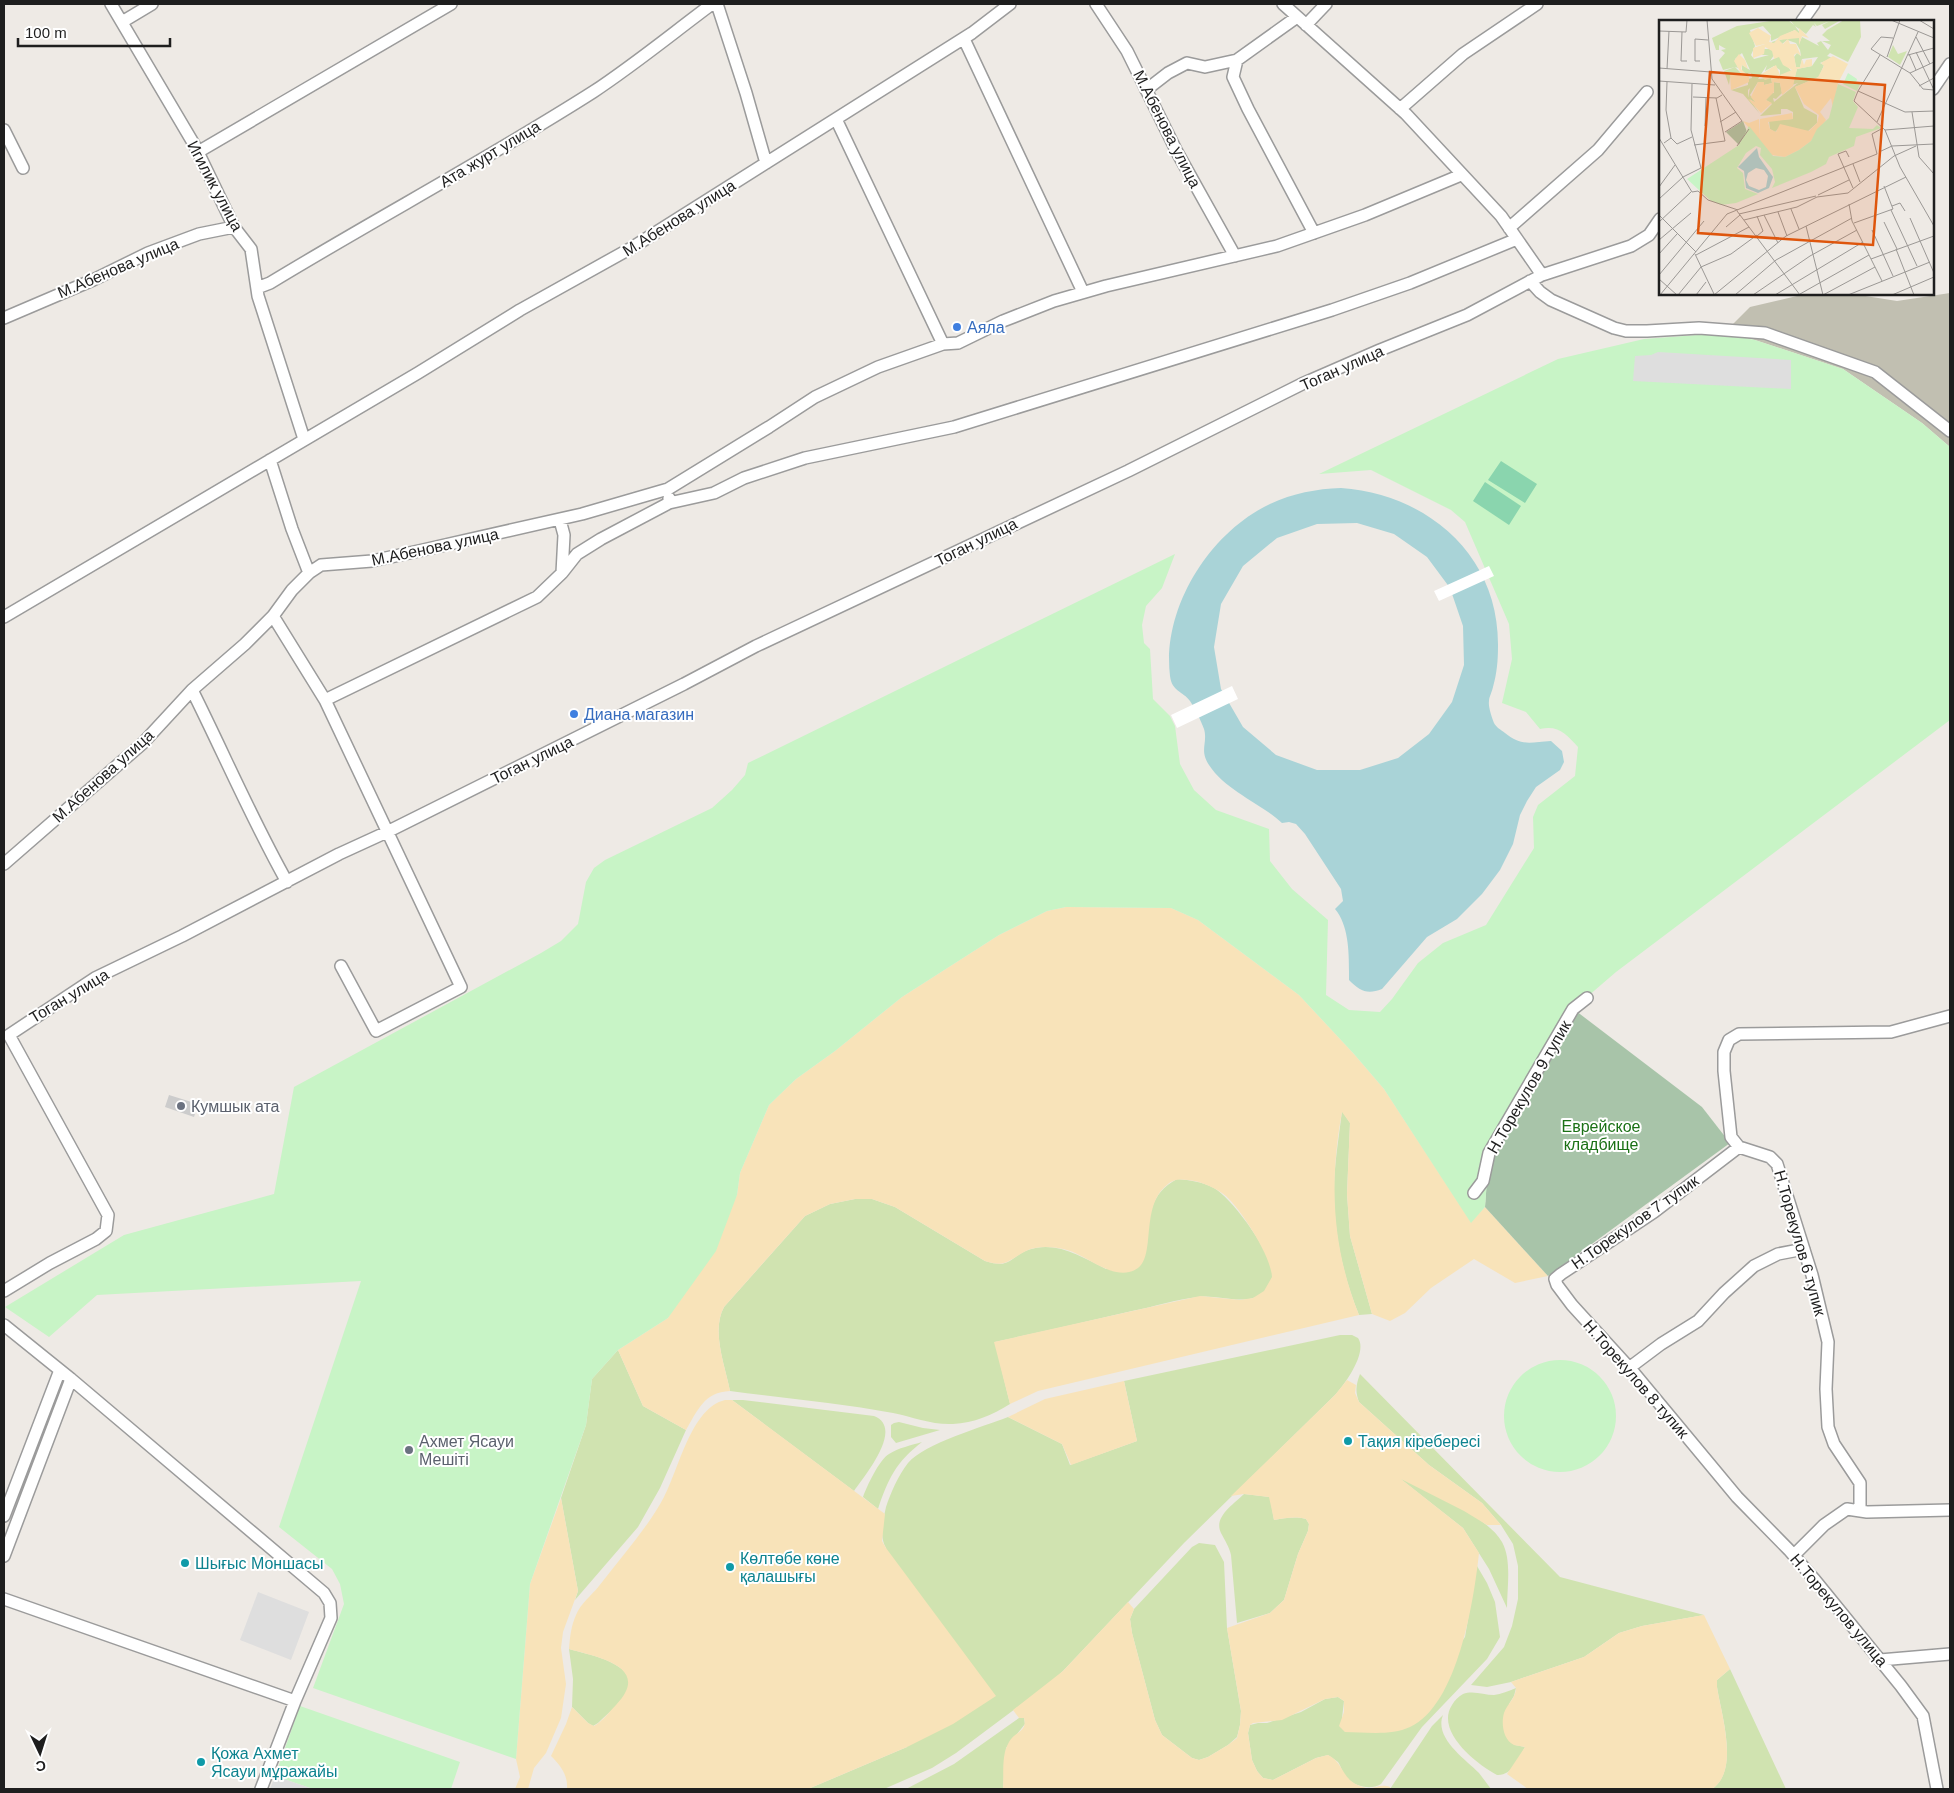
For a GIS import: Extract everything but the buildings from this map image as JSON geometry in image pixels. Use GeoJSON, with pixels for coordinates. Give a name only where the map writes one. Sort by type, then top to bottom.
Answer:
{"type":"FeatureCollection","features":[{"type":"Feature","properties":{"kind":"street","name":"Игилик улица"},"geometry":{"type":"LineString","coordinates":[[111,4],[198,152],[234,227],[251,249],[257,288],[304,439]]}},
{"type":"Feature","properties":{"kind":"street"},"geometry":{"type":"LineString","coordinates":[[122,22],[152,4]]}},
{"type":"Feature","properties":{"kind":"street"},"geometry":{"type":"LineString","coordinates":[[198,152],[451,4]]}},
{"type":"Feature","properties":{"kind":"street","name":"Ата журт улица"},"geometry":{"type":"LineString","coordinates":[[257,288],[270,283],[354,232],[434,188],[594,91],[712,4]]}},
{"type":"Feature","properties":{"kind":"street"},"geometry":{"type":"LineString","coordinates":[[717,4],[746,93],[766,164]]}},
{"type":"Feature","properties":{"kind":"street","name":"М.Абенова улица"},"geometry":{"type":"LineString","coordinates":[[4,617],[410,378],[520,310],[633,247],[964,39],[1010,4]]}},
{"type":"Feature","properties":{"kind":"street","name":"М.Абенова улица"},"geometry":{"type":"LineString","coordinates":[[1096,4],[1127,51],[1177,152],[1235,256]]}},
{"type":"Feature","properties":{"kind":"street"},"geometry":{"type":"LineString","coordinates":[[1283,4],[1400,109],[1501,216],[1542,275]]}},
{"type":"Feature","properties":{"kind":"street"},"geometry":{"type":"LineString","coordinates":[[1306,25],[1326,4]]}},
{"type":"Feature","properties":{"kind":"street"},"geometry":{"type":"LineString","coordinates":[[1400,109],[1463,54],[1537,4]]}},
{"type":"Feature","properties":{"kind":"street"},"geometry":{"type":"LineString","coordinates":[[1803,20],[1814,4]]}},
{"type":"Feature","properties":{"kind":"street"},"geometry":{"type":"LineString","coordinates":[[1146,90],[1168,73],[1186,63],[1206,67],[1237,60],[1297,17]]}},
{"type":"Feature","properties":{"kind":"street"},"geometry":{"type":"LineString","coordinates":[[964,39],[1083,292]]}},
{"type":"Feature","properties":{"kind":"street"},"geometry":{"type":"LineString","coordinates":[[1237,60],[1233,77],[1314,233]]}},
{"type":"Feature","properties":{"kind":"street"},"geometry":{"type":"LineString","coordinates":[[1934,87],[1950,64]]}},
{"type":"Feature","properties":{"kind":"street"},"geometry":{"type":"LineString","coordinates":[[1509,228],[1598,150],[1647,92]]}},
{"type":"Feature","properties":{"kind":"street"},"geometry":{"type":"LineString","coordinates":[[836,119],[943,344]]}},
{"type":"Feature","properties":{"kind":"street"},"geometry":{"type":"LineString","coordinates":[[4,130],[22,168]]}},
{"type":"Feature","properties":{"kind":"street","name":"М.Абенова улица"},"geometry":{"type":"LineString","coordinates":[[4,864],[107,772],[143,743],[192,690],[274,616],[292,590],[309,573],[321,565],[380,559],[560,520],[668,489],[770,427],[815,396],[878,367],[943,344],[958,343],[1003,321],[1083,292],[1277,246],[1461,175]]}},
{"type":"Feature","properties":{"kind":"street","name":"Тоган улица"},"geometry":{"type":"LineString","coordinates":[[4,1291],[96,1239],[106,1231],[108,1215],[7,1036],[95,978],[339,854],[676,688],[756,646],[1128,471],[1302,384],[1467,315],[1542,275],[1630,246],[1649,235],[1659,220]]}},
{"type":"Feature","properties":{"kind":"street","name":"М.Абенова улица"},"geometry":{"type":"LineString","coordinates":[[4,318],[92,280],[148,253],[199,234],[234,227]]}},
{"type":"Feature","properties":{"kind":"street"},"geometry":{"type":"LineString","coordinates":[[325,700],[537,597],[562,573],[577,554],[601,539],[670,503],[714,493],[744,478],[805,458],[954,427],[1322,313],[1410,283],[1517,239]]}},
{"type":"Feature","properties":{"kind":"street"},"geometry":{"type":"LineString","coordinates":[[1530,281],[1551,300],[1614,328],[1638,331],[1699,328],[1765,333],[1838,359],[1874,372],[1950,432]]}},
{"type":"Feature","properties":{"kind":"street"},"geometry":{"type":"LineString","coordinates":[[270,460],[309,573]]}},
{"type":"Feature","properties":{"kind":"street"},"geometry":{"type":"LineString","coordinates":[[668,489],[670,503]]}},
{"type":"Feature","properties":{"kind":"street"},"geometry":{"type":"LineString","coordinates":[[560,520],[564,535],[562,573]]}},
{"type":"Feature","properties":{"kind":"street"},"geometry":{"type":"LineString","coordinates":[[274,616],[325,700],[461,987],[376,1031],[341,966]]}},
{"type":"Feature","properties":{"kind":"street"},"geometry":{"type":"LineString","coordinates":[[192,690],[237,781],[262,839],[286,882]]}},
{"type":"Feature","properties":{"kind":"street","name":"Н.Торекулов 9 тупик"},"geometry":{"type":"LineString","coordinates":[[1474,1193],[1483,1181],[1490,1153],[1573,1009],[1587,998]]}},
{"type":"Feature","properties":{"kind":"street"},"geometry":{"type":"LineString","coordinates":[[1739,1147],[1732,1138],[1725,1089],[1724,1052],[1729,1040],[1739,1034],[1891,1032],[1950,1016]]}},
{"type":"Feature","properties":{"kind":"street","name":"Н.Торекулов 6 тупик"},"geometry":{"type":"LineString","coordinates":[[1739,1147],[1770,1157],[1777,1164],[1804,1249],[1828,1342],[1826,1389],[1828,1427],[1834,1444],[1860,1484],[1860,1511]]}},
{"type":"Feature","properties":{"kind":"street","name":"Н.Торекулов 7 тупик"},"geometry":{"type":"LineString","coordinates":[[1572,1305],[1557,1285],[1555,1278],[1654,1212],[1739,1147]]}},
{"type":"Feature","properties":{"kind":"street"},"geometry":{"type":"LineString","coordinates":[[1629,1368],[1661,1344],[1698,1321],[1724,1293],[1754,1266],[1778,1254],[1804,1249]]}},
{"type":"Feature","properties":{"kind":"street","name":"Н.Торекулов 8 тупик"},"geometry":{"type":"LineString","coordinates":[[1572,1305],[1629,1368],[1701,1453]]}},
{"type":"Feature","properties":{"kind":"street"},"geometry":{"type":"LineString","coordinates":[[4,1325],[71,1379],[324,1593],[330,1603],[331,1618],[295,1701],[261,1789]]}},
{"type":"Feature","properties":{"kind":"street"},"geometry":{"type":"LineString","coordinates":[[4,1516],[60,1370]]}},
{"type":"Feature","properties":{"kind":"street"},"geometry":{"type":"LineString","coordinates":[[4,1556],[71,1379]]}},
{"type":"Feature","properties":{"kind":"street","name":"Н.Торекулов улица"},"geometry":{"type":"LineString","coordinates":[[1701,1453],[1737,1496],[1794,1555],[1923,1716],[1937,1789]]}},
{"type":"Feature","properties":{"kind":"street"},"geometry":{"type":"LineString","coordinates":[[1794,1555],[1824,1525],[1847,1509],[1860,1511],[1950,1510]]}},
{"type":"Feature","properties":{"kind":"street"},"geometry":{"type":"LineString","coordinates":[[4,1599],[295,1701]]}},
{"type":"Feature","properties":{"kind":"street"},"geometry":{"type":"LineString","coordinates":[[1880,1660],[1950,1654]]}},
{"type":"Feature","properties":{"kind":"shaded area"},"geometry":{"type":"Polygon","coordinates":[[[1950,293],[1950,447],[1922,423],[1843,369],[1755,340],[1724,333],[1750,307],[1797,296],[1859,295],[1897,301],[1950,293]]]}},
{"type":"Feature","properties":{"kind":"shaded area"},"geometry":{"type":"Polygon","coordinates":[[[1658,352],[1791,360],[1791,389],[1633,381],[1635,356],[1651,355],[1658,352]]]}},
{"type":"Feature","properties":{"kind":"shaded area","name":"Кумшык ата"},"geometry":{"type":"Polygon","coordinates":[[[169,1095],[198,1104],[194,1117],[165,1107],[169,1095]]]}},
{"type":"Feature","properties":{"kind":"shaded area"},"geometry":{"type":"Polygon","coordinates":[[[258,1592],[309,1612],[291,1660],[240,1640],[258,1592]]]}},
{"type":"Feature","properties":{"kind":"shaded area"},"geometry":{"type":"Polygon","coordinates":[[[275,1776],[313,1789],[270,1789],[275,1776]]]}},
{"type":"Feature","properties":{"kind":"green space"},"geometry":{"type":"Polygon","coordinates":[[[1724,333],[1755,340],[1843,369],[1922,423],[1950,447],[1950,720],[1616,972],[1573,1009],[1489,1153],[1485,1207],[1471,1223],[1384,1089],[1354,1054],[1299,995],[1198,920],[1171,908],[1066,907],[1047,911],[999,935],[902,997],[835,1051],[796,1079],[769,1105],[740,1173],[737,1195],[716,1251],[668,1318],[618,1350],[592,1379],[586,1425],[530,1584],[516,1759],[313,1688],[344,1604],[340,1584],[332,1569],[279,1527],[361,1281],[97,1295],[49,1337],[5,1307],[124,1235],[274,1194],[294,1087],[561,941],[578,924],[586,882],[594,868],[605,860],[712,808],[745,775],[748,763],[1175,554],[1162,588],[1146,606],[1142,625],[1144,643],[1150,649],[1153,699],[1170,716],[1175,726],[1180,764],[1194,790],[1216,810],[1269,829],[1270,861],[1292,889],[1328,920],[1326,995],[1349,1010],[1380,1012],[1392,999],[1418,963],[1443,943],[1486,925],[1534,848],[1533,817],[1538,805],[1575,776],[1578,747],[1562,732],[1552,728],[1540,729],[1526,712],[1502,703],[1512,659],[1509,624],[1465,522],[1451,510],[1371,470],[1319,474],[1558,359],[1644,339],[1724,333]]]}},
{"type":"Feature","properties":{"kind":"green space"},"geometry":{"type":"Polygon","coordinates":[[[1501,461],[1537,484],[1525,503],[1488,480],[1501,461]]]}},
{"type":"Feature","properties":{"kind":"green space"},"geometry":{"type":"Polygon","coordinates":[[[1485,482],[1521,506],[1509,525],[1473,501],[1485,482]]]}},
{"type":"Feature","properties":{"kind":"green space","name":"Еврейское кладбище"},"geometry":{"type":"Polygon","coordinates":[[[1576,1011],[1702,1107],[1730,1143],[1548,1276],[1485,1207],[1488,1164],[1576,1011]]]}},
{"type":"Feature","properties":{"kind":"green space"},"geometry":{"type":"Polygon","coordinates":[[[1342,1111],[1350,1123],[1347,1194],[1350,1236],[1372,1314],[1359,1315],[1348,1285],[1340,1254],[1334,1207],[1334,1181],[1342,1111]]]}},
{"type":"Feature","properties":{"kind":"green space"},"geometry":{"type":"Polygon","coordinates":[[[1177,1179],[1205,1184],[1214,1188],[1241,1215],[1267,1256],[1272,1278],[1265,1291],[1258,1296],[1242,1300],[1207,1297],[1182,1299],[995,1342],[1010,1404],[990,1415],[968,1422],[938,1423],[873,1409],[730,1391],[719,1337],[720,1316],[724,1307],[805,1216],[830,1204],[855,1199],[872,1199],[895,1207],[985,1261],[993,1263],[1009,1262],[1028,1250],[1038,1247],[1049,1247],[1068,1251],[1106,1269],[1147,1246],[1152,1207],[1161,1192],[1177,1179]]]}},
{"type":"Feature","properties":{"kind":"green space"},"geometry":{"type":"Polygon","coordinates":[[[1340,1335],[1352,1335],[1358,1338],[1360,1351],[1354,1368],[1335,1395],[1184,1543],[1051,1682],[956,1753],[932,1768],[884,1789],[808,1789],[907,1747],[886,1548],[882,1528],[886,1507],[895,1484],[908,1463],[916,1456],[941,1442],[1008,1417],[1062,1444],[1070,1465],[1137,1441],[1124,1381],[1340,1335]]]}},
{"type":"Feature","properties":{"kind":"green space"},"geometry":{"type":"Polygon","coordinates":[[[618,1350],[643,1406],[686,1430],[660,1488],[638,1527],[575,1600],[578,1591],[561,1498],[586,1425],[592,1379],[618,1350]]]}},
{"type":"Feature","properties":{"kind":"green space"},"geometry":{"type":"Polygon","coordinates":[[[1560,1360],[1582,1364],[1600,1376],[1612,1394],[1616,1416],[1612,1438],[1600,1456],[1582,1468],[1560,1472],[1538,1468],[1520,1456],[1508,1438],[1504,1416],[1508,1394],[1520,1376],[1538,1364],[1560,1360]]]}},
{"type":"Feature","properties":{"kind":"green space"},"geometry":{"type":"Polygon","coordinates":[[[1360,1374],[1560,1577],[1704,1615],[1642,1626],[1619,1633],[1584,1657],[1511,1682],[1487,1687],[1471,1685],[1504,1647],[1512,1626],[1518,1599],[1518,1566],[1513,1544],[1501,1525],[1482,1503],[1429,1465],[1359,1402],[1356,1388],[1360,1374]]]}},
{"type":"Feature","properties":{"kind":"green space"},"geometry":{"type":"Polygon","coordinates":[[[732,1400],[874,1416],[882,1422],[885,1431],[884,1441],[873,1464],[854,1491],[732,1400]]]}},
{"type":"Feature","properties":{"kind":"green space"},"geometry":{"type":"Polygon","coordinates":[[[899,1422],[940,1430],[896,1443],[891,1437],[891,1425],[899,1422]]]}},
{"type":"Feature","properties":{"kind":"green space"},"geometry":{"type":"Polygon","coordinates":[[[922,1442],[899,1464],[889,1480],[878,1509],[863,1497],[867,1486],[885,1457],[897,1450],[922,1442]]]}},
{"type":"Feature","properties":{"kind":"green space"},"geometry":{"type":"Polygon","coordinates":[[[1398,1477],[1470,1513],[1494,1532],[1502,1542],[1507,1557],[1507,1608],[1489,1569],[1463,1528],[1398,1477]]]}},
{"type":"Feature","properties":{"kind":"green space"},"geometry":{"type":"Polygon","coordinates":[[[1244,1494],[1270,1497],[1274,1520],[1298,1518],[1306,1519],[1309,1524],[1284,1600],[1270,1613],[1237,1623],[1231,1555],[1219,1527],[1222,1516],[1244,1494]]]}},
{"type":"Feature","properties":{"kind":"green space"},"geometry":{"type":"Polygon","coordinates":[[[1199,1543],[1215,1545],[1224,1562],[1227,1628],[1241,1711],[1237,1737],[1228,1745],[1199,1760],[1192,1758],[1162,1735],[1155,1720],[1130,1619],[1134,1609],[1192,1547],[1199,1543]]]}},
{"type":"Feature","properties":{"kind":"green space"},"geometry":{"type":"Polygon","coordinates":[[[1477,1566],[1495,1602],[1500,1637],[1487,1659],[1422,1727],[1381,1784],[1372,1787],[1357,1785],[1348,1780],[1338,1762],[1328,1755],[1316,1758],[1273,1780],[1263,1778],[1252,1760],[1248,1733],[1250,1725],[1267,1723],[1301,1712],[1325,1699],[1338,1697],[1344,1701],[1342,1718],[1345,1732],[1396,1731],[1465,1637],[1477,1566]]]}},
{"type":"Feature","properties":{"kind":"green space"},"geometry":{"type":"Polygon","coordinates":[[[569,1649],[613,1663],[628,1677],[629,1687],[623,1698],[593,1726],[572,1707],[573,1679],[569,1649]]]}},
{"type":"Feature","properties":{"kind":"green space"},"geometry":{"type":"Polygon","coordinates":[[[1730,1669],[1786,1789],[1712,1789],[1720,1780],[1725,1769],[1727,1755],[1725,1726],[1717,1680],[1730,1669]]]}},
{"type":"Feature","properties":{"kind":"green space"},"geometry":{"type":"Polygon","coordinates":[[[1516,1688],[1509,1704],[1515,1745],[1525,1747],[1507,1773],[1497,1775],[1479,1763],[1460,1746],[1453,1736],[1448,1715],[1453,1703],[1463,1694],[1494,1695],[1516,1688]]]}},
{"type":"Feature","properties":{"kind":"green space"},"geometry":{"type":"Polygon","coordinates":[[[300,1706],[460,1762],[451,1789],[313,1789],[275,1776],[300,1706]]]}},
{"type":"Feature","properties":{"kind":"green space"},"geometry":{"type":"Polygon","coordinates":[[[1443,1715],[1441,1723],[1446,1740],[1479,1773],[1491,1789],[1390,1789],[1432,1726],[1443,1715]]]}},
{"type":"Feature","properties":{"kind":"green space"},"geometry":{"type":"Polygon","coordinates":[[[1019,1718],[1024,1718],[1025,1724],[1006,1748],[1003,1789],[906,1789],[954,1764],[1019,1718]]]}},
{"type":"Feature","properties":{"kind":"sand"},"geometry":{"type":"Polygon","coordinates":[[[1066,907],[1171,908],[1198,920],[1299,995],[1384,1089],[1471,1222],[1485,1207],[1548,1276],[1515,1283],[1474,1259],[1431,1288],[1405,1313],[1390,1321],[1372,1314],[1350,1236],[1347,1194],[1350,1123],[1342,1112],[1335,1164],[1338,1240],[1350,1290],[1359,1315],[1038,1391],[1010,1404],[994,1342],[1200,1296],[1240,1300],[1253,1298],[1264,1291],[1272,1277],[1267,1258],[1255,1234],[1240,1212],[1226,1196],[1208,1185],[1185,1180],[1172,1182],[1159,1194],[1154,1205],[1143,1262],[1138,1268],[1120,1273],[1102,1267],[1075,1253],[1052,1247],[1031,1249],[1007,1262],[992,1263],[985,1261],[895,1207],[872,1199],[855,1199],[830,1204],[805,1216],[724,1307],[720,1316],[719,1337],[730,1391],[714,1395],[703,1403],[686,1430],[643,1406],[618,1350],[668,1318],[737,1195],[740,1173],[769,1105],[796,1079],[835,1051],[902,997],[999,935],[1047,911],[1066,907]]]}},
{"type":"Feature","properties":{"kind":"sand"},"geometry":{"type":"Polygon","coordinates":[[[1347,1380],[1356,1385],[1355,1393],[1359,1402],[1429,1465],[1482,1503],[1501,1525],[1487,1525],[1401,1479],[1463,1528],[1479,1553],[1473,1597],[1461,1649],[1452,1675],[1427,1715],[1410,1727],[1395,1732],[1345,1732],[1339,1726],[1344,1712],[1344,1701],[1338,1697],[1325,1699],[1282,1720],[1253,1723],[1250,1725],[1248,1733],[1252,1760],[1263,1778],[1273,1780],[1316,1758],[1328,1755],[1337,1762],[1346,1776],[1356,1784],[1367,1788],[1386,1786],[1390,1787],[1390,1789],[1003,1789],[1006,1747],[1025,1723],[1024,1718],[1019,1718],[1013,1710],[1063,1671],[1128,1602],[1134,1609],[1130,1619],[1132,1633],[1155,1720],[1162,1735],[1192,1758],[1199,1760],[1208,1757],[1237,1738],[1241,1711],[1227,1628],[1270,1613],[1284,1600],[1309,1524],[1306,1519],[1298,1518],[1274,1520],[1269,1497],[1244,1494],[1231,1496],[1335,1395],[1347,1380]]]}},
{"type":"Feature","properties":{"kind":"sand"},"geometry":{"type":"Polygon","coordinates":[[[1124,1381],[1137,1441],[1071,1465],[1062,1444],[1008,1417],[1045,1399],[1124,1381]]]}},
{"type":"Feature","properties":{"kind":"sand"},"geometry":{"type":"Polygon","coordinates":[[[725,1400],[732,1400],[885,1514],[882,1541],[886,1548],[996,1696],[953,1724],[907,1747],[808,1789],[567,1789],[563,1771],[551,1756],[572,1707],[588,1723],[594,1726],[603,1719],[626,1692],[628,1681],[625,1672],[616,1665],[569,1649],[574,1619],[581,1607],[633,1543],[657,1509],[670,1485],[687,1441],[703,1415],[713,1405],[725,1400]]]}},
{"type":"Feature","properties":{"kind":"sand"},"geometry":{"type":"Polygon","coordinates":[[[561,1498],[578,1591],[563,1632],[561,1648],[566,1684],[561,1718],[546,1753],[534,1768],[528,1789],[515,1789],[520,1777],[516,1759],[530,1584],[561,1498]]]}},
{"type":"Feature","properties":{"kind":"sand"},"geometry":{"type":"Polygon","coordinates":[[[1704,1615],[1730,1669],[1717,1680],[1725,1726],[1727,1756],[1725,1769],[1720,1781],[1712,1789],[1528,1789],[1507,1774],[1525,1747],[1510,1743],[1504,1731],[1504,1713],[1516,1692],[1516,1688],[1511,1682],[1584,1657],[1619,1633],[1642,1626],[1704,1615]]]}},
{"type":"Feature","properties":{"kind":"water"},"geometry":{"type":"Polygon","coordinates":[[[1341,488],[1372,493],[1402,502],[1429,517],[1452,535],[1471,558],[1486,584],[1495,613],[1498,646],[1497,661],[1493,689],[1489,698],[1490,712],[1494,723],[1511,737],[1522,742],[1551,741],[1562,751],[1564,762],[1560,770],[1536,787],[1527,801],[1520,815],[1513,844],[1500,870],[1482,894],[1457,919],[1427,937],[1382,989],[1372,992],[1360,989],[1349,980],[1349,952],[1346,933],[1344,924],[1335,909],[1343,901],[1341,889],[1305,834],[1296,824],[1282,823],[1224,782],[1216,774],[1206,760],[1204,751],[1205,734],[1200,718],[1190,701],[1175,688],[1170,676],[1169,651],[1173,626],[1181,601],[1207,556],[1243,520],[1273,502],[1311,491],[1341,488]],[[1357,523],[1317,524],[1277,538],[1243,566],[1221,604],[1214,647],[1221,689],[1243,727],[1276,755],[1317,770],[1360,770],[1398,758],[1429,734],[1452,702],[1464,665],[1463,626],[1450,588],[1427,557],[1394,534],[1357,523]]]}},
{"type":"Feature","properties":{"kind":"pier"},"geometry":{"type":"Polygon","coordinates":[[[1489,566],[1494,576],[1439,601],[1434,591],[1489,566]]]}},
{"type":"Feature","properties":{"kind":"pier"},"geometry":{"type":"Polygon","coordinates":[[[1232,686],[1238,699],[1177,728],[1171,715],[1232,686]]]}},
{"type":"Feature","properties":{"kind":"place","name":"Аяла"},"geometry":{"type":"Point","coordinates":[957,327]}},
{"type":"Feature","properties":{"kind":"place","name":"Диана магазин"},"geometry":{"type":"Point","coordinates":[574,714]}},
{"type":"Feature","properties":{"kind":"place","name":"Кумшык ата"},"geometry":{"type":"Point","coordinates":[181,1106]}},
{"type":"Feature","properties":{"kind":"place","name":"Тақия кіребересі"},"geometry":{"type":"Point","coordinates":[1348,1441]}},
{"type":"Feature","properties":{"kind":"place","name":"Ахмет Ясауи Мешіті"},"geometry":{"type":"Point","coordinates":[409,1450]}},
{"type":"Feature","properties":{"kind":"place","name":"Шығыс Моншасы"},"geometry":{"type":"Point","coordinates":[185,1563]}},
{"type":"Feature","properties":{"kind":"place","name":"Көлтөбе көне қалашығы"},"geometry":{"type":"Point","coordinates":[730,1567]}},
{"type":"Feature","properties":{"kind":"place","name":"Қожа Ахмет Ясауи мұражайы"},"geometry":{"type":"Point","coordinates":[201,1762]}}]}
